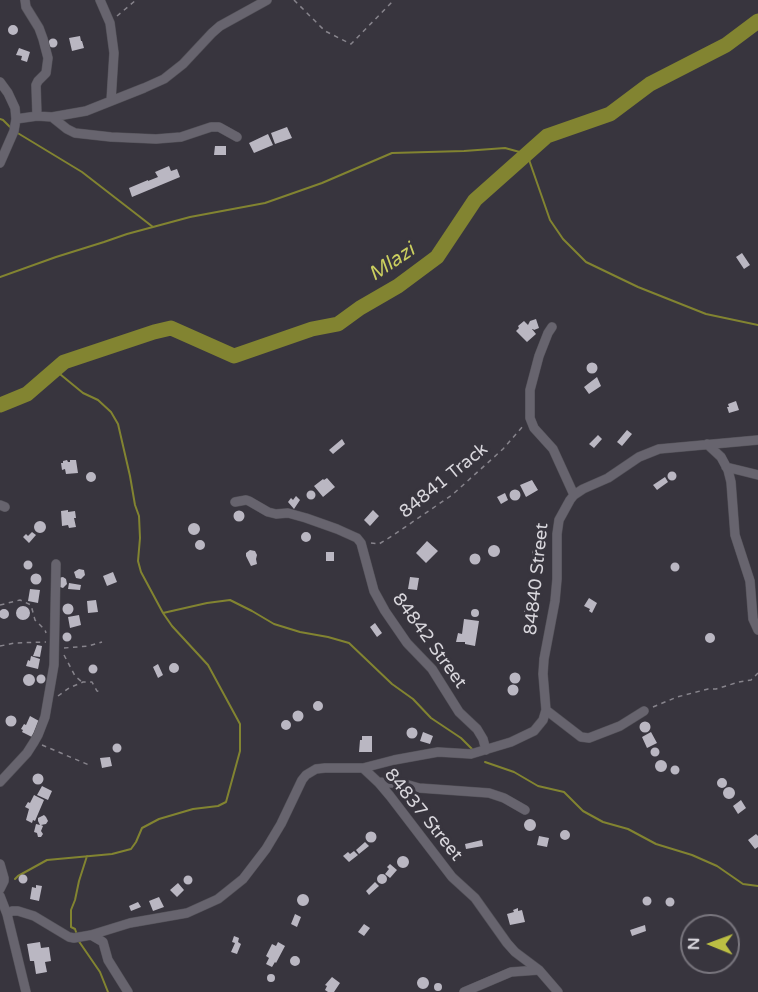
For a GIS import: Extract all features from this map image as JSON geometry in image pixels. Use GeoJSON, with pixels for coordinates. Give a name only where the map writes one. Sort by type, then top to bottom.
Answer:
{"type":"FeatureCollection","features":[{"type":"Feature","properties":{"kind":"street"},"geometry":{"type":"LineString","coordinates":[[25,0],[26,7],[39,28],[48,58],[46,73],[36,84],[37,116]]}},
{"type":"Feature","properties":{"kind":"street"},"geometry":{"type":"LineString","coordinates":[[100,0],[110,23],[114,53],[111,101]]}},
{"type":"Feature","properties":{"kind":"street"},"geometry":{"type":"LineString","coordinates":[[16,120],[86,111],[164,79],[183,64],[220,26],[267,0]]}},
{"type":"Feature","properties":{"kind":"street"},"geometry":{"type":"LineString","coordinates":[[0,82],[15,108],[16,120],[14,131],[0,163]]}},
{"type":"Feature","properties":{"kind":"street"},"geometry":{"type":"LineString","coordinates":[[52,117],[75,133],[129,139],[156,139],[181,137],[211,127],[219,128],[237,138]]}},
{"type":"Feature","properties":{"kind":"street"},"geometry":{"type":"LineString","coordinates":[[552,327],[536,364],[529,396],[530,417],[534,428],[553,449],[574,495],[608,478],[639,457],[659,449],[758,440]]}},
{"type":"Feature","properties":{"kind":"street"},"geometry":{"type":"LineString","coordinates":[[707,444],[721,457],[726,467],[730,482],[735,535],[750,581],[753,618],[758,630]]}},
{"type":"Feature","properties":{"kind":"street"},"geometry":{"type":"LineString","coordinates":[[726,467],[758,475]]}},
{"type":"Feature","properties":{"kind":"street","name":"84840 Street"},"geometry":{"type":"LineString","coordinates":[[546,710],[543,674],[557,579],[557,534],[563,510],[574,495]]}},
{"type":"Feature","properties":{"kind":"street"},"geometry":{"type":"LineString","coordinates":[[235,502],[246,500],[268,512],[288,513],[306,518],[351,534],[361,543]]}},
{"type":"Feature","properties":{"kind":"street","name":"84842 Street"},"geometry":{"type":"LineString","coordinates":[[361,543],[374,591],[385,611],[407,643],[432,669],[459,712],[477,729],[486,750]]}},
{"type":"Feature","properties":{"kind":"street"},"geometry":{"type":"LineString","coordinates":[[0,782],[34,742],[48,704],[54,665],[56,564]]}},
{"type":"Feature","properties":{"kind":"street"},"geometry":{"type":"LineString","coordinates":[[363,768],[438,752],[465,754],[486,750],[511,742],[538,727],[546,710],[585,738],[620,726],[644,711]]}},
{"type":"Feature","properties":{"kind":"street","name":"84837 Street"},"geometry":{"type":"LineString","coordinates":[[82,936],[130,923],[187,913],[218,899],[234,887],[254,866],[306,775],[316,769],[363,768],[378,782],[444,868],[479,904],[507,943],[539,970],[558,992]]}},
{"type":"Feature","properties":{"kind":"street"},"geometry":{"type":"LineString","coordinates":[[378,782],[405,784],[419,788],[489,793],[504,798],[525,810]]}},
{"type":"Feature","properties":{"kind":"street"},"geometry":{"type":"LineString","coordinates":[[0,864],[4,881],[0,889]]}},
{"type":"Feature","properties":{"kind":"street"},"geometry":{"type":"LineString","coordinates":[[0,896],[7,914],[26,992]]}},
{"type":"Feature","properties":{"kind":"street"},"geometry":{"type":"LineString","coordinates":[[7,914],[18,911],[34,916],[69,937],[82,936],[103,942],[108,960],[128,992]]}},
{"type":"Feature","properties":{"kind":"street"},"geometry":{"type":"LineString","coordinates":[[464,992],[511,972],[539,970]]}},
{"type":"Feature","properties":{"kind":"path"},"geometry":{"type":"LineString","coordinates":[[110,23],[136,0]]}},
{"type":"Feature","properties":{"kind":"path"},"geometry":{"type":"LineString","coordinates":[[294,0],[325,32],[351,44],[394,0]]}},
{"type":"Feature","properties":{"kind":"path","name":"84841 Track"},"geometry":{"type":"LineString","coordinates":[[361,543],[379,544],[452,495],[503,449],[530,417]]}},
{"type":"Feature","properties":{"kind":"path"},"geometry":{"type":"LineString","coordinates":[[0,605],[20,600],[31,605],[35,620],[68,660],[75,676],[82,682]]}},
{"type":"Feature","properties":{"kind":"path"},"geometry":{"type":"LineString","coordinates":[[0,646],[15,643],[54,643],[61,648],[88,646],[102,642]]}},
{"type":"Feature","properties":{"kind":"path"},"geometry":{"type":"LineString","coordinates":[[644,711],[677,697],[751,680],[758,673]]}},
{"type":"Feature","properties":{"kind":"path"},"geometry":{"type":"LineString","coordinates":[[48,704],[69,688],[82,682],[92,682],[97,691],[101,692]]}},
{"type":"Feature","properties":{"kind":"path"},"geometry":{"type":"LineString","coordinates":[[34,742],[89,765]]}},
{"type":"Feature","properties":{"kind":"building"},"geometry":{"type":"Polygon","coordinates":[[[13,25],[18,30],[13,35],[8,30],[13,25]]]}},
{"type":"Feature","properties":{"kind":"building"},"geometry":{"type":"Polygon","coordinates":[[[80,36],[84,48],[72,51],[69,38],[80,36]]]}},
{"type":"Feature","properties":{"kind":"building"},"geometry":{"type":"Polygon","coordinates":[[[53,39],[57,43],[53,47],[49,43],[53,39]]]}},
{"type":"Feature","properties":{"kind":"building"},"geometry":{"type":"Polygon","coordinates":[[[19,48],[30,52],[27,62],[21,60],[22,56],[16,55],[19,48]]]}},
{"type":"Feature","properties":{"kind":"building"},"geometry":{"type":"Polygon","coordinates":[[[287,127],[292,138],[275,144],[271,133],[287,127]]]}},
{"type":"Feature","properties":{"kind":"building"},"geometry":{"type":"Polygon","coordinates":[[[268,134],[273,145],[254,153],[249,143],[268,134]]]}},
{"type":"Feature","properties":{"kind":"building"},"geometry":{"type":"Polygon","coordinates":[[[215,146],[226,146],[226,155],[214,155],[215,146]]]}},
{"type":"Feature","properties":{"kind":"building"},"geometry":{"type":"Polygon","coordinates":[[[169,166],[171,171],[177,169],[180,177],[132,197],[129,188],[158,177],[155,172],[169,166]]]}},
{"type":"Feature","properties":{"kind":"building"},"geometry":{"type":"Polygon","coordinates":[[[742,253],[750,265],[744,269],[736,257],[742,253]]]}},
{"type":"Feature","properties":{"kind":"building"},"geometry":{"type":"Polygon","coordinates":[[[536,319],[539,328],[532,329],[536,334],[527,342],[516,331],[524,321],[528,325],[530,321],[536,319]]]}},
{"type":"Feature","properties":{"kind":"building"},"geometry":{"type":"Polygon","coordinates":[[[592,363],[596,364],[596,372],[592,373],[588,372],[587,368],[588,364],[592,363]]]}},
{"type":"Feature","properties":{"kind":"building"},"geometry":{"type":"Polygon","coordinates":[[[597,377],[601,386],[589,394],[584,387],[597,377]]]}},
{"type":"Feature","properties":{"kind":"building"},"geometry":{"type":"Polygon","coordinates":[[[736,401],[739,410],[729,413],[728,404],[736,401]]]}},
{"type":"Feature","properties":{"kind":"building"},"geometry":{"type":"Polygon","coordinates":[[[627,430],[632,434],[622,446],[617,442],[627,430]]]}},
{"type":"Feature","properties":{"kind":"building"},"geometry":{"type":"Polygon","coordinates":[[[598,435],[602,439],[594,448],[589,444],[598,435]]]}},
{"type":"Feature","properties":{"kind":"building"},"geometry":{"type":"Polygon","coordinates":[[[342,439],[345,444],[333,454],[329,450],[342,439]]]}},
{"type":"Feature","properties":{"kind":"building"},"geometry":{"type":"Polygon","coordinates":[[[67,460],[70,462],[70,460],[76,460],[78,473],[66,474],[65,469],[62,470],[61,463],[67,460]]]}},
{"type":"Feature","properties":{"kind":"building"},"geometry":{"type":"Polygon","coordinates":[[[91,472],[95,473],[95,481],[91,482],[87,481],[86,477],[87,473],[91,472]]]}},
{"type":"Feature","properties":{"kind":"building"},"geometry":{"type":"Polygon","coordinates":[[[672,472],[676,476],[672,480],[668,476],[672,472]]]}},
{"type":"Feature","properties":{"kind":"building"},"geometry":{"type":"Polygon","coordinates":[[[665,477],[668,482],[657,490],[653,485],[665,477]]]}},
{"type":"Feature","properties":{"kind":"building"},"geometry":{"type":"Polygon","coordinates":[[[327,478],[335,487],[323,497],[314,486],[327,478]]]}},
{"type":"Feature","properties":{"kind":"building"},"geometry":{"type":"Polygon","coordinates":[[[532,480],[538,490],[526,497],[520,485],[532,480]]]}},
{"type":"Feature","properties":{"kind":"building"},"geometry":{"type":"Polygon","coordinates":[[[311,490],[316,495],[311,500],[306,495],[311,490]]]}},
{"type":"Feature","properties":{"kind":"building"},"geometry":{"type":"Polygon","coordinates":[[[515,490],[519,491],[519,499],[515,500],[511,499],[510,495],[511,491],[515,490]]]}},
{"type":"Feature","properties":{"kind":"building"},"geometry":{"type":"Polygon","coordinates":[[[505,493],[508,500],[501,504],[497,497],[505,493]]]}},
{"type":"Feature","properties":{"kind":"building"},"geometry":{"type":"Polygon","coordinates":[[[296,496],[300,500],[294,509],[288,502],[296,496]]]}},
{"type":"Feature","properties":{"kind":"building"},"geometry":{"type":"Polygon","coordinates":[[[68,510],[68,512],[75,511],[76,527],[62,526],[61,511],[68,510]]]}},
{"type":"Feature","properties":{"kind":"building"},"geometry":{"type":"Polygon","coordinates":[[[373,510],[379,516],[370,526],[364,520],[373,510]]]}},
{"type":"Feature","properties":{"kind":"building"},"geometry":{"type":"Polygon","coordinates":[[[239,511],[243,512],[243,520],[239,521],[235,520],[234,516],[235,512],[239,511]]]}},
{"type":"Feature","properties":{"kind":"building"},"geometry":{"type":"Polygon","coordinates":[[[42,521],[46,527],[42,533],[38,533],[34,525],[42,521]]]}},
{"type":"Feature","properties":{"kind":"building"},"geometry":{"type":"Polygon","coordinates":[[[196,523],[200,529],[196,535],[192,535],[188,527],[196,523]]]}},
{"type":"Feature","properties":{"kind":"building"},"geometry":{"type":"Polygon","coordinates":[[[32,532],[36,535],[29,543],[23,537],[32,532]]]}},
{"type":"Feature","properties":{"kind":"building"},"geometry":{"type":"Polygon","coordinates":[[[306,532],[310,533],[310,541],[306,542],[302,541],[301,537],[302,533],[306,532]]]}},
{"type":"Feature","properties":{"kind":"building"},"geometry":{"type":"Polygon","coordinates":[[[200,540],[205,545],[200,550],[195,545],[200,540]]]}},
{"type":"Feature","properties":{"kind":"building"},"geometry":{"type":"Polygon","coordinates":[[[427,541],[438,551],[426,563],[416,553],[427,541]]]}},
{"type":"Feature","properties":{"kind":"building"},"geometry":{"type":"Polygon","coordinates":[[[494,545],[500,551],[494,557],[488,551],[494,545]]]}},
{"type":"Feature","properties":{"kind":"building"},"geometry":{"type":"Polygon","coordinates":[[[537,548],[541,549],[541,557],[537,558],[533,557],[532,553],[533,549],[537,548]]]}},
{"type":"Feature","properties":{"kind":"building"},"geometry":{"type":"Polygon","coordinates":[[[250,550],[255,551],[257,555],[257,564],[251,566],[246,556],[250,550]]]}},
{"type":"Feature","properties":{"kind":"building"},"geometry":{"type":"Polygon","coordinates":[[[326,552],[334,552],[334,561],[326,561],[326,552]]]}},
{"type":"Feature","properties":{"kind":"building"},"geometry":{"type":"Polygon","coordinates":[[[475,554],[479,555],[479,563],[475,564],[471,563],[470,559],[471,555],[475,554]]]}},
{"type":"Feature","properties":{"kind":"building"},"geometry":{"type":"Polygon","coordinates":[[[28,561],[32,565],[28,569],[24,565],[28,561]]]}},
{"type":"Feature","properties":{"kind":"building"},"geometry":{"type":"Polygon","coordinates":[[[675,562],[680,567],[675,572],[670,567],[675,562]]]}},
{"type":"Feature","properties":{"kind":"building"},"geometry":{"type":"Polygon","coordinates":[[[79,569],[84,570],[85,575],[81,579],[76,578],[74,572],[79,569]]]}},
{"type":"Feature","properties":{"kind":"building"},"geometry":{"type":"Polygon","coordinates":[[[113,572],[117,582],[107,586],[103,576],[113,572]]]}},
{"type":"Feature","properties":{"kind":"building"},"geometry":{"type":"Polygon","coordinates":[[[36,573],[42,579],[36,585],[30,579],[36,573]]]}},
{"type":"Feature","properties":{"kind":"building"},"geometry":{"type":"Polygon","coordinates":[[[63,577],[67,584],[63,588],[60,587],[58,578],[63,577]]]}},
{"type":"Feature","properties":{"kind":"building"},"geometry":{"type":"Polygon","coordinates":[[[410,577],[419,578],[417,590],[408,589],[410,577]]]}},
{"type":"Feature","properties":{"kind":"building"},"geometry":{"type":"Polygon","coordinates":[[[69,583],[81,585],[80,590],[68,589],[69,583]]]}},
{"type":"Feature","properties":{"kind":"building"},"geometry":{"type":"Polygon","coordinates":[[[30,589],[40,590],[38,603],[28,601],[30,589]]]}},
{"type":"Feature","properties":{"kind":"building"},"geometry":{"type":"Polygon","coordinates":[[[589,598],[597,603],[592,613],[584,606],[589,598]]]}},
{"type":"Feature","properties":{"kind":"building"},"geometry":{"type":"Polygon","coordinates":[[[96,600],[98,612],[88,613],[87,601],[96,600]]]}},
{"type":"Feature","properties":{"kind":"building"},"geometry":{"type":"Polygon","coordinates":[[[68,604],[72,605],[72,613],[68,614],[64,613],[63,609],[64,605],[68,604]]]}},
{"type":"Feature","properties":{"kind":"building"},"geometry":{"type":"Polygon","coordinates":[[[529,605],[533,606],[533,614],[529,615],[525,614],[524,610],[525,606],[529,605]]]}},
{"type":"Feature","properties":{"kind":"building"},"geometry":{"type":"Polygon","coordinates":[[[23,606],[28,608],[30,613],[28,618],[23,620],[18,618],[16,613],[18,608],[23,606]]]}},
{"type":"Feature","properties":{"kind":"building"},"geometry":{"type":"Polygon","coordinates":[[[4,609],[8,610],[8,618],[4,619],[0,618],[-1,614],[0,610],[4,609]]]}},
{"type":"Feature","properties":{"kind":"building"},"geometry":{"type":"Polygon","coordinates":[[[475,609],[479,613],[475,617],[471,613],[475,609]]]}},
{"type":"Feature","properties":{"kind":"building"},"geometry":{"type":"Polygon","coordinates":[[[79,615],[81,625],[70,628],[68,617],[79,615]]]}},
{"type":"Feature","properties":{"kind":"building"},"geometry":{"type":"Polygon","coordinates":[[[464,619],[479,621],[475,646],[465,644],[465,642],[456,642],[458,633],[462,634],[464,619]]]}},
{"type":"Feature","properties":{"kind":"building"},"geometry":{"type":"Polygon","coordinates":[[[375,623],[382,633],[377,637],[370,627],[375,623]]]}},
{"type":"Feature","properties":{"kind":"building"},"geometry":{"type":"Polygon","coordinates":[[[67,632],[72,637],[67,642],[62,637],[67,632]]]}},
{"type":"Feature","properties":{"kind":"building"},"geometry":{"type":"Polygon","coordinates":[[[710,633],[714,634],[714,642],[710,643],[706,642],[705,638],[706,634],[710,633]]]}},
{"type":"Feature","properties":{"kind":"building"},"geometry":{"type":"Polygon","coordinates":[[[37,645],[42,646],[40,657],[33,656],[37,645]]]}},
{"type":"Feature","properties":{"kind":"building"},"geometry":{"type":"Polygon","coordinates":[[[31,656],[40,659],[38,669],[26,666],[31,656]]]}},
{"type":"Feature","properties":{"kind":"building"},"geometry":{"type":"Polygon","coordinates":[[[174,663],[178,664],[178,672],[174,673],[170,672],[169,668],[170,664],[174,663]]]}},
{"type":"Feature","properties":{"kind":"building"},"geometry":{"type":"Polygon","coordinates":[[[158,664],[163,675],[158,678],[153,667],[158,664]]]}},
{"type":"Feature","properties":{"kind":"building"},"geometry":{"type":"Polygon","coordinates":[[[93,665],[97,669],[93,673],[89,669],[93,665]]]}},
{"type":"Feature","properties":{"kind":"building"},"geometry":{"type":"Polygon","coordinates":[[[515,672],[521,678],[515,684],[509,678],[515,672]]]}},
{"type":"Feature","properties":{"kind":"building"},"geometry":{"type":"Polygon","coordinates":[[[29,674],[35,680],[29,686],[23,680],[29,674]]]}},
{"type":"Feature","properties":{"kind":"building"},"geometry":{"type":"Polygon","coordinates":[[[41,674],[46,679],[41,684],[36,679],[41,674]]]}},
{"type":"Feature","properties":{"kind":"building"},"geometry":{"type":"Polygon","coordinates":[[[513,685],[517,686],[517,694],[513,695],[509,694],[508,690],[509,686],[513,685]]]}},
{"type":"Feature","properties":{"kind":"building"},"geometry":{"type":"Polygon","coordinates":[[[318,701],[323,706],[318,711],[313,706],[318,701]]]}},
{"type":"Feature","properties":{"kind":"building"},"geometry":{"type":"Polygon","coordinates":[[[298,711],[302,712],[302,720],[298,721],[294,720],[293,716],[294,712],[298,711]]]}},
{"type":"Feature","properties":{"kind":"building"},"geometry":{"type":"Polygon","coordinates":[[[11,716],[15,717],[15,725],[11,726],[7,725],[6,721],[7,717],[11,716]]]}},
{"type":"Feature","properties":{"kind":"building"},"geometry":{"type":"Polygon","coordinates":[[[30,716],[39,721],[32,737],[22,732],[21,729],[24,724],[26,725],[30,716]]]}},
{"type":"Feature","properties":{"kind":"building"},"geometry":{"type":"Polygon","coordinates":[[[286,720],[290,721],[290,729],[286,730],[282,729],[281,725],[282,721],[286,720]]]}},
{"type":"Feature","properties":{"kind":"building"},"geometry":{"type":"Polygon","coordinates":[[[645,721],[651,727],[645,733],[639,727],[645,721]]]}},
{"type":"Feature","properties":{"kind":"building"},"geometry":{"type":"Polygon","coordinates":[[[412,728],[416,729],[416,737],[412,738],[408,737],[407,733],[408,729],[412,728]]]}},
{"type":"Feature","properties":{"kind":"building"},"geometry":{"type":"Polygon","coordinates":[[[423,732],[433,736],[430,744],[420,741],[423,732]]]}},
{"type":"Feature","properties":{"kind":"building"},"geometry":{"type":"Polygon","coordinates":[[[651,732],[657,743],[647,748],[642,737],[651,732]]]}},
{"type":"Feature","properties":{"kind":"building"},"geometry":{"type":"Polygon","coordinates":[[[362,736],[372,736],[372,752],[359,752],[362,736]]]}},
{"type":"Feature","properties":{"kind":"building"},"geometry":{"type":"Polygon","coordinates":[[[117,743],[122,748],[117,753],[112,748],[117,743]]]}},
{"type":"Feature","properties":{"kind":"building"},"geometry":{"type":"Polygon","coordinates":[[[655,747],[660,752],[655,757],[650,752],[655,747]]]}},
{"type":"Feature","properties":{"kind":"building"},"geometry":{"type":"Polygon","coordinates":[[[110,757],[112,766],[102,768],[100,758],[110,757]]]}},
{"type":"Feature","properties":{"kind":"building"},"geometry":{"type":"Polygon","coordinates":[[[663,760],[666,761],[666,771],[659,772],[656,771],[655,764],[656,761],[663,760]]]}},
{"type":"Feature","properties":{"kind":"building"},"geometry":{"type":"Polygon","coordinates":[[[675,766],[679,770],[675,774],[671,770],[675,766]]]}},
{"type":"Feature","properties":{"kind":"building"},"geometry":{"type":"Polygon","coordinates":[[[38,773],[44,779],[38,785],[32,779],[38,773]]]}},
{"type":"Feature","properties":{"kind":"building"},"geometry":{"type":"Polygon","coordinates":[[[722,778],[727,783],[722,788],[717,783],[722,778]]]}},
{"type":"Feature","properties":{"kind":"building"},"geometry":{"type":"Polygon","coordinates":[[[42,786],[52,791],[48,800],[37,795],[42,786]]]}},
{"type":"Feature","properties":{"kind":"building"},"geometry":{"type":"Polygon","coordinates":[[[731,787],[735,793],[731,799],[727,799],[723,791],[731,787]]]}},
{"type":"Feature","properties":{"kind":"building"},"geometry":{"type":"Polygon","coordinates":[[[34,795],[44,800],[32,823],[26,820],[29,809],[25,807],[34,795]]]}},
{"type":"Feature","properties":{"kind":"building"},"geometry":{"type":"Polygon","coordinates":[[[741,800],[746,808],[738,814],[733,806],[741,800]]]}},
{"type":"Feature","properties":{"kind":"building"},"geometry":{"type":"Polygon","coordinates":[[[44,815],[48,821],[41,825],[43,834],[38,837],[34,832],[36,824],[40,825],[38,818],[44,815]]]}},
{"type":"Feature","properties":{"kind":"building"},"geometry":{"type":"Polygon","coordinates":[[[530,819],[536,825],[530,831],[524,825],[530,819]]]}},
{"type":"Feature","properties":{"kind":"building"},"geometry":{"type":"Polygon","coordinates":[[[565,830],[570,835],[565,840],[560,835],[565,830]]]}},
{"type":"Feature","properties":{"kind":"building"},"geometry":{"type":"Polygon","coordinates":[[[371,831],[377,837],[371,843],[365,837],[371,831]]]}},
{"type":"Feature","properties":{"kind":"building"},"geometry":{"type":"Polygon","coordinates":[[[756,834],[758,847],[755,849],[748,840],[756,834]]]}},
{"type":"Feature","properties":{"kind":"building"},"geometry":{"type":"Polygon","coordinates":[[[539,836],[549,838],[547,847],[537,845],[539,836]]]}},
{"type":"Feature","properties":{"kind":"building"},"geometry":{"type":"Polygon","coordinates":[[[482,840],[483,846],[466,849],[465,844],[482,840]]]}},
{"type":"Feature","properties":{"kind":"building"},"geometry":{"type":"Polygon","coordinates":[[[365,842],[369,846],[359,854],[356,850],[365,842]]]}},
{"type":"Feature","properties":{"kind":"building"},"geometry":{"type":"Polygon","coordinates":[[[354,851],[358,855],[349,862],[343,856],[348,852],[350,854],[354,851]]]}},
{"type":"Feature","properties":{"kind":"building"},"geometry":{"type":"Polygon","coordinates":[[[403,856],[409,862],[403,868],[397,862],[403,856]]]}},
{"type":"Feature","properties":{"kind":"building"},"geometry":{"type":"Polygon","coordinates":[[[390,864],[397,870],[390,878],[385,874],[390,864]]]}},
{"type":"Feature","properties":{"kind":"building"},"geometry":{"type":"Polygon","coordinates":[[[382,874],[387,879],[382,884],[377,879],[382,874]]]}},
{"type":"Feature","properties":{"kind":"building"},"geometry":{"type":"Polygon","coordinates":[[[23,875],[27,879],[23,883],[19,879],[23,875]]]}},
{"type":"Feature","properties":{"kind":"building"},"geometry":{"type":"Polygon","coordinates":[[[188,875],[193,880],[188,885],[183,880],[188,875]]]}},
{"type":"Feature","properties":{"kind":"building"},"geometry":{"type":"Polygon","coordinates":[[[375,882],[379,886],[369,895],[366,891],[375,882]]]}},
{"type":"Feature","properties":{"kind":"building"},"geometry":{"type":"Polygon","coordinates":[[[178,883],[184,890],[177,897],[170,890],[178,883]]]}},
{"type":"Feature","properties":{"kind":"building"},"geometry":{"type":"Polygon","coordinates":[[[36,885],[42,886],[39,901],[30,899],[32,887],[36,888],[36,885]]]}},
{"type":"Feature","properties":{"kind":"building"},"geometry":{"type":"Polygon","coordinates":[[[303,894],[309,900],[303,906],[297,900],[303,894]]]}},
{"type":"Feature","properties":{"kind":"building"},"geometry":{"type":"Polygon","coordinates":[[[159,897],[164,907],[153,911],[149,901],[159,897]]]}},
{"type":"Feature","properties":{"kind":"building"},"geometry":{"type":"Polygon","coordinates":[[[647,897],[651,901],[647,905],[643,901],[647,897]]]}},
{"type":"Feature","properties":{"kind":"building"},"geometry":{"type":"Polygon","coordinates":[[[670,898],[674,902],[670,906],[666,902],[670,898]]]}},
{"type":"Feature","properties":{"kind":"building"},"geometry":{"type":"Polygon","coordinates":[[[138,902],[141,907],[131,911],[129,906],[138,902]]]}},
{"type":"Feature","properties":{"kind":"building"},"geometry":{"type":"Polygon","coordinates":[[[518,908],[518,911],[522,910],[525,922],[510,925],[507,914],[518,908]]]}},
{"type":"Feature","properties":{"kind":"building"},"geometry":{"type":"Polygon","coordinates":[[[295,914],[301,917],[297,927],[291,924],[295,914]]]}},
{"type":"Feature","properties":{"kind":"building"},"geometry":{"type":"Polygon","coordinates":[[[364,924],[370,928],[364,936],[358,932],[364,924]]]}},
{"type":"Feature","properties":{"kind":"building"},"geometry":{"type":"Polygon","coordinates":[[[645,925],[646,931],[632,936],[630,930],[645,925]]]}},
{"type":"Feature","properties":{"kind":"building"},"geometry":{"type":"Polygon","coordinates":[[[234,936],[239,938],[238,942],[241,944],[237,954],[231,952],[235,943],[232,942],[234,936]]]}},
{"type":"Feature","properties":{"kind":"building"},"geometry":{"type":"Polygon","coordinates":[[[40,942],[41,948],[49,947],[51,961],[45,962],[47,972],[36,974],[34,961],[30,961],[27,944],[40,942]]]}},
{"type":"Feature","properties":{"kind":"building"},"geometry":{"type":"Polygon","coordinates":[[[278,942],[285,946],[272,967],[266,964],[269,958],[266,956],[272,944],[276,946],[278,942]]]}},
{"type":"Feature","properties":{"kind":"building"},"geometry":{"type":"Polygon","coordinates":[[[295,956],[300,961],[295,966],[290,961],[295,956]]]}},
{"type":"Feature","properties":{"kind":"building"},"geometry":{"type":"Polygon","coordinates":[[[271,974],[275,978],[271,982],[267,978],[271,974]]]}},
{"type":"Feature","properties":{"kind":"building"},"geometry":{"type":"Polygon","coordinates":[[[332,977],[340,983],[334,992],[328,992],[325,990],[327,986],[325,985],[332,977]]]}},
{"type":"Feature","properties":{"kind":"building"},"geometry":{"type":"Polygon","coordinates":[[[425,977],[429,983],[425,989],[421,989],[417,981],[425,977]]]}},
{"type":"Feature","properties":{"kind":"building"},"geometry":{"type":"Polygon","coordinates":[[[438,983],[442,987],[438,991],[434,987],[438,983]]]}},
{"type":"Feature","properties":{"kind":"waterway","name":"Mlazi"},"geometry":{"type":"LineString","coordinates":[[0,405],[27,394],[64,362],[154,332],[171,328],[234,356],[312,329],[338,324],[398,286],[437,257],[475,200],[547,136],[610,114],[650,84],[726,45],[758,21]]}},
{"type":"Feature","properties":{"kind":"waterway"},"geometry":{"type":"LineString","coordinates":[[0,119],[11,128]]}},
{"type":"Feature","properties":{"kind":"waterway"},"geometry":{"type":"LineString","coordinates":[[16,132],[82,172],[153,227]]}},
{"type":"Feature","properties":{"kind":"waterway"},"geometry":{"type":"LineString","coordinates":[[0,277],[127,234],[190,217],[265,203],[322,183],[392,153],[505,148],[527,154],[550,220],[563,239],[586,262],[638,287],[706,314],[758,325]]}},
{"type":"Feature","properties":{"kind":"waterway"},"geometry":{"type":"LineString","coordinates":[[15,879],[47,860],[112,854],[131,849],[142,828],[159,819],[193,809],[218,806],[226,802],[240,751],[240,724],[208,665],[172,626],[141,572],[138,561],[139,516],[118,424],[111,412],[98,400],[83,393],[55,370]]}},
{"type":"Feature","properties":{"kind":"waterway"},"geometry":{"type":"LineString","coordinates":[[163,613],[230,600],[274,624],[349,643],[392,684],[413,699],[431,718],[461,738],[473,750]]}},
{"type":"Feature","properties":{"kind":"waterway"},"geometry":{"type":"LineString","coordinates":[[485,762],[514,772],[538,786],[564,792],[583,811],[603,822],[628,829],[656,844],[692,855],[717,866],[743,884],[758,886]]}},
{"type":"Feature","properties":{"kind":"waterway"},"geometry":{"type":"LineString","coordinates":[[77,935],[75,929],[71,927],[71,910],[87,856]]}},
{"type":"Feature","properties":{"kind":"waterway"},"geometry":{"type":"LineString","coordinates":[[78,940],[100,972],[108,992]]}}]}
